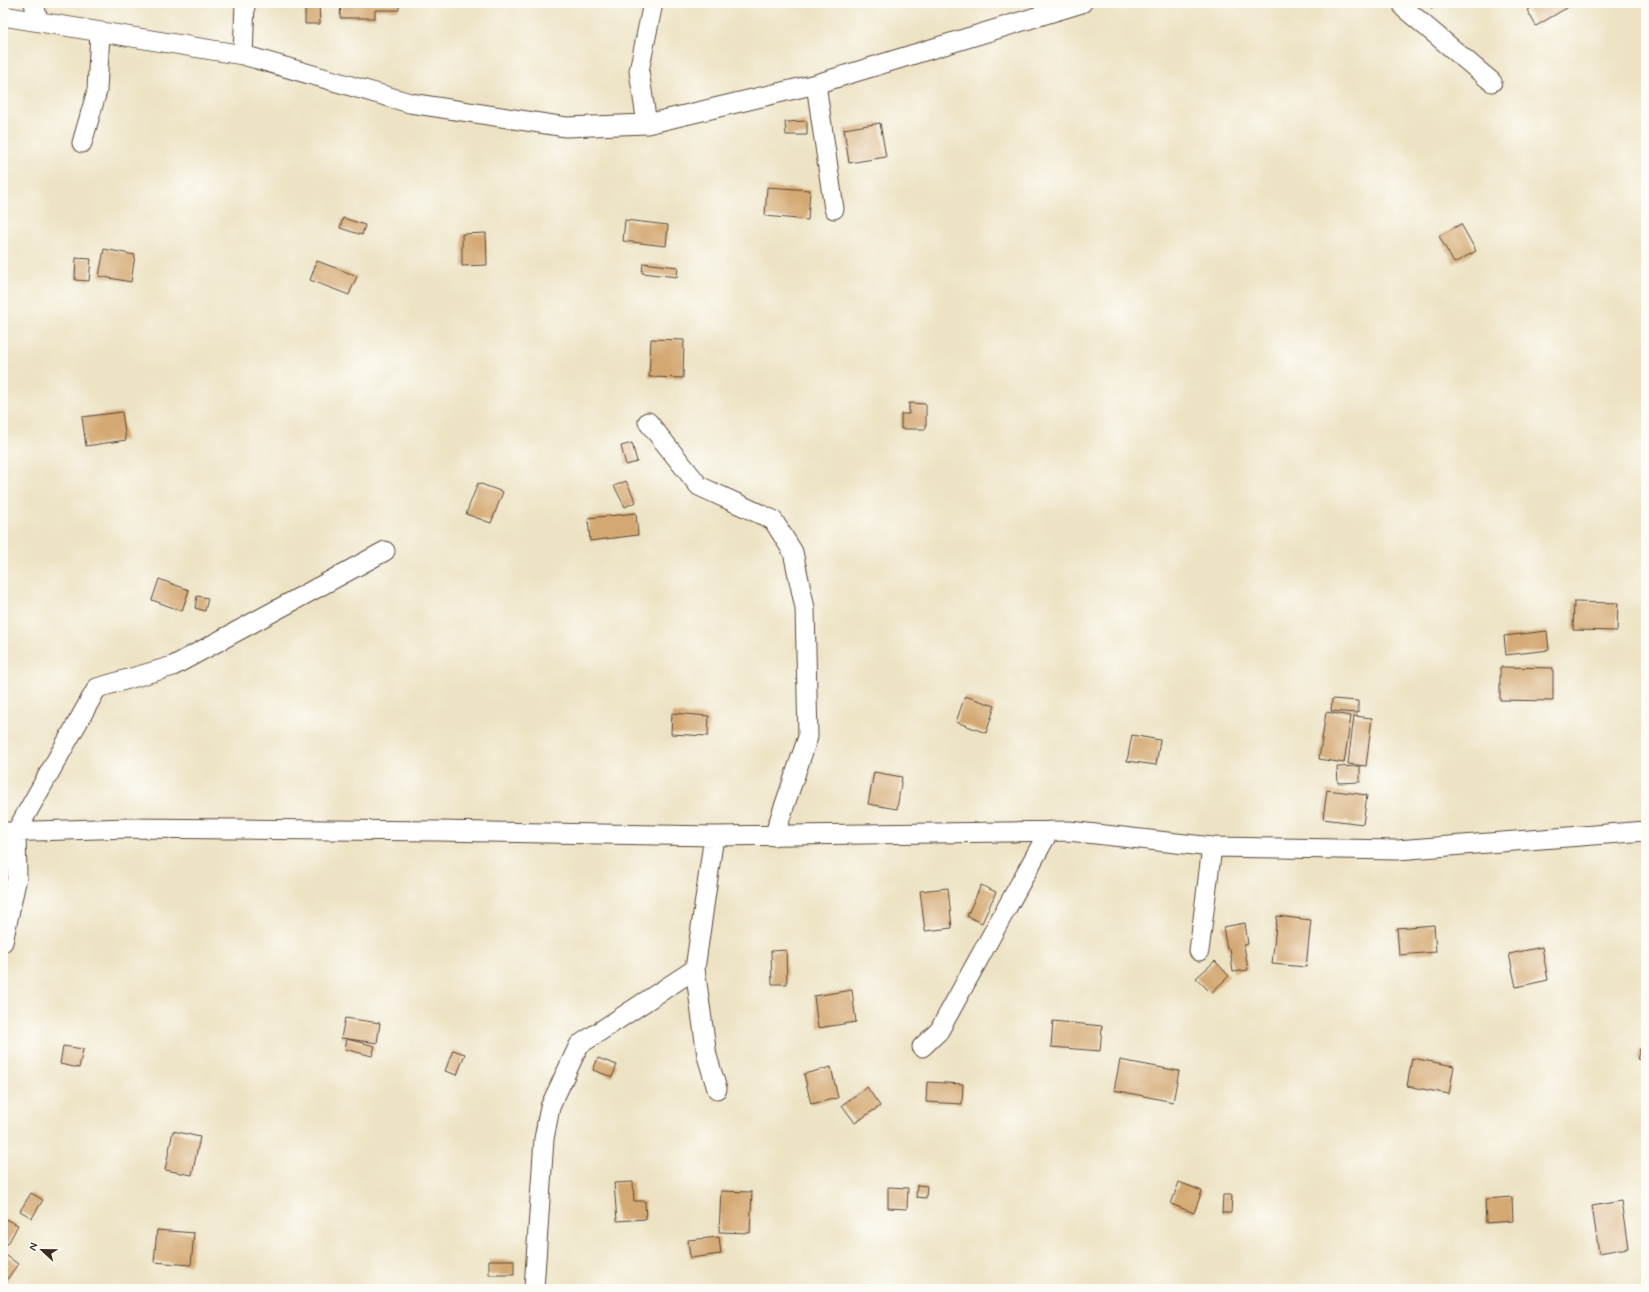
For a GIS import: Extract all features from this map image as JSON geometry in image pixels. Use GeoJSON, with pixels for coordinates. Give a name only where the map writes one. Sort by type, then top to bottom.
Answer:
{"type":"FeatureCollection","features":[{"type":"Feature","properties":{"kind":"street"},"geometry":{"type":"LineString","coordinates":[[34,3],[38,21]]}},
{"type":"Feature","properties":{"kind":"street"},"geometry":{"type":"LineString","coordinates":[[243,55],[245,3]]}},
{"type":"Feature","properties":{"kind":"street"},"geometry":{"type":"LineString","coordinates":[[647,124],[639,71],[654,3]]}},
{"type":"Feature","properties":{"kind":"street"},"geometry":{"type":"LineString","coordinates":[[3,16],[243,55],[410,103],[566,127],[647,124],[816,84],[1082,3]]}},
{"type":"Feature","properties":{"kind":"street"},"geometry":{"type":"LineString","coordinates":[[1403,3],[1404,8],[1492,82]]}},
{"type":"Feature","properties":{"kind":"street"},"geometry":{"type":"LineString","coordinates":[[82,143],[97,91],[100,32]]}},
{"type":"Feature","properties":{"kind":"street"},"geometry":{"type":"LineString","coordinates":[[816,84],[834,210]]}},
{"type":"Feature","properties":{"kind":"street"},"geometry":{"type":"LineString","coordinates":[[648,422],[699,486],[773,520],[793,552],[805,608],[808,737],[774,836]]}},
{"type":"Feature","properties":{"kind":"street"},"geometry":{"type":"LineString","coordinates":[[3,942],[17,877],[10,832],[97,688],[173,666],[385,551]]}},
{"type":"Feature","properties":{"kind":"street"},"geometry":{"type":"LineString","coordinates":[[10,832],[137,828],[774,836],[1069,831],[1212,847],[1397,850],[1646,831]]}},
{"type":"Feature","properties":{"kind":"street"},"geometry":{"type":"LineString","coordinates":[[922,1047],[939,1031],[1049,831]]}},
{"type":"Feature","properties":{"kind":"street"},"geometry":{"type":"LineString","coordinates":[[714,836],[695,968],[707,1056],[717,1089]]}},
{"type":"Feature","properties":{"kind":"street"},"geometry":{"type":"LineString","coordinates":[[1199,951],[1212,847]]}},
{"type":"Feature","properties":{"kind":"street"},"geometry":{"type":"LineString","coordinates":[[534,1289],[544,1139],[550,1107],[579,1045],[695,968]]}},
{"type":"Feature","properties":{"kind":"building"},"geometry":{"type":"Polygon","coordinates":[[[305,3],[319,3],[320,24],[305,24],[305,3]]]}},
{"type":"Feature","properties":{"kind":"building"},"geometry":{"type":"Polygon","coordinates":[[[341,3],[399,3],[399,10],[375,10],[375,18],[340,18],[341,3]]]}},
{"type":"Feature","properties":{"kind":"building"},"geometry":{"type":"Polygon","coordinates":[[[1430,3],[1460,3],[1460,4],[1431,8],[1430,3]]]}},
{"type":"Feature","properties":{"kind":"building"},"geometry":{"type":"Polygon","coordinates":[[[1540,3],[1575,3],[1536,26],[1527,10],[1540,3]]]}},
{"type":"Feature","properties":{"kind":"building"},"geometry":{"type":"Polygon","coordinates":[[[807,121],[807,135],[786,135],[785,122],[807,121]]]}},
{"type":"Feature","properties":{"kind":"building"},"geometry":{"type":"Polygon","coordinates":[[[880,123],[886,157],[849,163],[844,129],[880,123]]]}},
{"type":"Feature","properties":{"kind":"building"},"geometry":{"type":"Polygon","coordinates":[[[767,187],[810,190],[808,220],[765,216],[767,187]]]}},
{"type":"Feature","properties":{"kind":"building"},"geometry":{"type":"Polygon","coordinates":[[[343,218],[365,225],[362,235],[340,228],[343,218]]]}},
{"type":"Feature","properties":{"kind":"building"},"geometry":{"type":"Polygon","coordinates":[[[625,220],[668,225],[666,246],[623,241],[625,220]]]}},
{"type":"Feature","properties":{"kind":"building"},"geometry":{"type":"Polygon","coordinates":[[[1461,224],[1476,251],[1454,263],[1439,236],[1461,224]]]}},
{"type":"Feature","properties":{"kind":"building"},"geometry":{"type":"Polygon","coordinates":[[[486,233],[487,265],[462,266],[462,234],[486,233]]]}},
{"type":"Feature","properties":{"kind":"building"},"geometry":{"type":"Polygon","coordinates":[[[104,249],[135,255],[131,282],[99,276],[104,249]]]}},
{"type":"Feature","properties":{"kind":"building"},"geometry":{"type":"Polygon","coordinates":[[[76,258],[91,259],[89,281],[75,280],[76,258]]]}},
{"type":"Feature","properties":{"kind":"building"},"geometry":{"type":"Polygon","coordinates":[[[317,261],[357,276],[349,295],[310,280],[317,261]]]}},
{"type":"Feature","properties":{"kind":"building"},"geometry":{"type":"Polygon","coordinates":[[[643,263],[678,267],[677,277],[642,273],[643,263]]]}},
{"type":"Feature","properties":{"kind":"building"},"geometry":{"type":"Polygon","coordinates":[[[651,339],[684,340],[683,378],[649,377],[651,339]]]}},
{"type":"Feature","properties":{"kind":"building"},"geometry":{"type":"Polygon","coordinates":[[[909,403],[926,404],[926,429],[901,429],[901,414],[909,414],[909,403]]]}},
{"type":"Feature","properties":{"kind":"building"},"geometry":{"type":"Polygon","coordinates":[[[122,412],[126,440],[86,446],[82,417],[122,412]]]}},
{"type":"Feature","properties":{"kind":"building"},"geometry":{"type":"Polygon","coordinates":[[[632,443],[637,462],[626,465],[621,446],[632,443]]]}},
{"type":"Feature","properties":{"kind":"building"},"geometry":{"type":"Polygon","coordinates":[[[626,481],[636,502],[625,507],[614,486],[626,481]]]}},
{"type":"Feature","properties":{"kind":"building"},"geometry":{"type":"Polygon","coordinates":[[[478,483],[503,492],[491,523],[466,514],[478,483]]]}},
{"type":"Feature","properties":{"kind":"building"},"geometry":{"type":"Polygon","coordinates":[[[636,513],[638,535],[590,541],[588,518],[636,513]]]}},
{"type":"Feature","properties":{"kind":"building"},"geometry":{"type":"Polygon","coordinates":[[[159,579],[189,590],[182,611],[152,600],[159,579]]]}},
{"type":"Feature","properties":{"kind":"building"},"geometry":{"type":"Polygon","coordinates":[[[197,596],[208,598],[205,611],[195,608],[197,596]]]}},
{"type":"Feature","properties":{"kind":"building"},"geometry":{"type":"Polygon","coordinates":[[[1574,602],[1618,603],[1617,631],[1573,630],[1574,602]]]}},
{"type":"Feature","properties":{"kind":"building"},"geometry":{"type":"Polygon","coordinates":[[[1547,631],[1549,650],[1506,655],[1504,636],[1547,631]]]}},
{"type":"Feature","properties":{"kind":"building"},"geometry":{"type":"Polygon","coordinates":[[[1500,667],[1553,668],[1553,701],[1500,700],[1500,667]]]}},
{"type":"Feature","properties":{"kind":"building"},"geometry":{"type":"Polygon","coordinates":[[[965,696],[995,706],[986,733],[956,722],[965,696]]]}},
{"type":"Feature","properties":{"kind":"building"},"geometry":{"type":"Polygon","coordinates":[[[1332,699],[1358,701],[1358,713],[1331,711],[1332,699]]]}},
{"type":"Feature","properties":{"kind":"building"},"geometry":{"type":"Polygon","coordinates":[[[1326,712],[1351,716],[1344,763],[1319,759],[1326,712]]]}},
{"type":"Feature","properties":{"kind":"building"},"geometry":{"type":"Polygon","coordinates":[[[672,713],[709,716],[708,736],[671,734],[672,713]]]}},
{"type":"Feature","properties":{"kind":"building"},"geometry":{"type":"Polygon","coordinates":[[[1354,716],[1372,718],[1366,766],[1348,764],[1354,716]]]}},
{"type":"Feature","properties":{"kind":"building"},"geometry":{"type":"Polygon","coordinates":[[[1132,735],[1160,740],[1156,765],[1127,761],[1132,735]]]}},
{"type":"Feature","properties":{"kind":"building"},"geometry":{"type":"Polygon","coordinates":[[[1360,766],[1360,782],[1338,783],[1337,767],[1360,766]]]}},
{"type":"Feature","properties":{"kind":"building"},"geometry":{"type":"Polygon","coordinates":[[[874,772],[902,777],[897,809],[868,804],[874,772]]]}},
{"type":"Feature","properties":{"kind":"building"},"geometry":{"type":"Polygon","coordinates":[[[1327,790],[1367,795],[1363,824],[1323,819],[1327,790]]]}},
{"type":"Feature","properties":{"kind":"building"},"geometry":{"type":"Polygon","coordinates":[[[981,885],[996,892],[982,923],[967,916],[981,885]]]}},
{"type":"Feature","properties":{"kind":"building"},"geometry":{"type":"Polygon","coordinates":[[[948,888],[952,928],[925,931],[920,891],[948,888]]]}},
{"type":"Feature","properties":{"kind":"building"},"geometry":{"type":"Polygon","coordinates":[[[1277,916],[1311,920],[1306,967],[1272,964],[1277,916]]]}},
{"type":"Feature","properties":{"kind":"building"},"geometry":{"type":"Polygon","coordinates":[[[1245,923],[1248,944],[1244,945],[1248,970],[1233,972],[1230,949],[1227,949],[1223,927],[1245,923]]]}},
{"type":"Feature","properties":{"kind":"building"},"geometry":{"type":"Polygon","coordinates":[[[1434,925],[1436,952],[1399,955],[1397,928],[1434,925]]]}},
{"type":"Feature","properties":{"kind":"building"},"geometry":{"type":"Polygon","coordinates":[[[1542,947],[1548,980],[1516,987],[1509,954],[1542,947]]]}},
{"type":"Feature","properties":{"kind":"building"},"geometry":{"type":"Polygon","coordinates":[[[786,950],[787,984],[772,984],[771,951],[786,950]]]}},
{"type":"Feature","properties":{"kind":"building"},"geometry":{"type":"Polygon","coordinates":[[[1215,961],[1229,976],[1211,993],[1196,978],[1215,961]]]}},
{"type":"Feature","properties":{"kind":"building"},"geometry":{"type":"Polygon","coordinates":[[[852,990],[856,1022],[818,1028],[814,996],[852,990]]]}},
{"type":"Feature","properties":{"kind":"building"},"geometry":{"type":"Polygon","coordinates":[[[345,1018],[380,1023],[377,1043],[341,1038],[345,1018]]]}},
{"type":"Feature","properties":{"kind":"building"},"geometry":{"type":"Polygon","coordinates":[[[1053,1021],[1102,1026],[1100,1051],[1051,1047],[1053,1021]]]}},
{"type":"Feature","properties":{"kind":"building"},"geometry":{"type":"Polygon","coordinates":[[[347,1039],[375,1046],[372,1056],[345,1049],[347,1039]]]}},
{"type":"Feature","properties":{"kind":"building"},"geometry":{"type":"Polygon","coordinates":[[[63,1046],[83,1049],[79,1068],[60,1064],[63,1046]]]}},
{"type":"Feature","properties":{"kind":"building"},"geometry":{"type":"Polygon","coordinates":[[[1640,1049],[1646,1051],[1645,1061],[1637,1059],[1640,1049]]]}},
{"type":"Feature","properties":{"kind":"building"},"geometry":{"type":"Polygon","coordinates":[[[453,1050],[465,1054],[457,1075],[445,1071],[453,1050]]]}},
{"type":"Feature","properties":{"kind":"building"},"geometry":{"type":"Polygon","coordinates":[[[598,1058],[617,1065],[612,1077],[593,1070],[598,1058]]]}},
{"type":"Feature","properties":{"kind":"building"},"geometry":{"type":"Polygon","coordinates":[[[1412,1058],[1454,1066],[1449,1094],[1407,1086],[1412,1058]]]}},
{"type":"Feature","properties":{"kind":"building"},"geometry":{"type":"Polygon","coordinates":[[[1120,1060],[1179,1071],[1173,1102],[1114,1090],[1120,1060]]]}},
{"type":"Feature","properties":{"kind":"building"},"geometry":{"type":"Polygon","coordinates":[[[831,1067],[838,1098],[811,1104],[804,1074],[831,1067]]]}},
{"type":"Feature","properties":{"kind":"building"},"geometry":{"type":"Polygon","coordinates":[[[927,1082],[963,1084],[962,1104],[926,1102],[927,1082]]]}},
{"type":"Feature","properties":{"kind":"building"},"geometry":{"type":"Polygon","coordinates":[[[867,1087],[880,1106],[855,1123],[842,1105],[867,1087]]]}},
{"type":"Feature","properties":{"kind":"building"},"geometry":{"type":"Polygon","coordinates":[[[173,1131],[200,1137],[192,1175],[165,1170],[173,1131]]]}},
{"type":"Feature","properties":{"kind":"building"},"geometry":{"type":"Polygon","coordinates":[[[633,1182],[634,1201],[645,1201],[646,1219],[617,1221],[614,1183],[633,1182]]]}},
{"type":"Feature","properties":{"kind":"building"},"geometry":{"type":"Polygon","coordinates":[[[1179,1182],[1202,1191],[1194,1213],[1171,1204],[1179,1182]]]}},
{"type":"Feature","properties":{"kind":"building"},"geometry":{"type":"Polygon","coordinates":[[[917,1185],[927,1186],[926,1198],[916,1197],[917,1185]]]}},
{"type":"Feature","properties":{"kind":"building"},"geometry":{"type":"Polygon","coordinates":[[[888,1187],[908,1188],[907,1209],[888,1208],[888,1187]]]}},
{"type":"Feature","properties":{"kind":"building"},"geometry":{"type":"Polygon","coordinates":[[[721,1191],[752,1192],[750,1233],[719,1232],[721,1191]]]}},
{"type":"Feature","properties":{"kind":"building"},"geometry":{"type":"Polygon","coordinates":[[[31,1193],[43,1200],[32,1218],[20,1211],[31,1193]]]}},
{"type":"Feature","properties":{"kind":"building"},"geometry":{"type":"Polygon","coordinates":[[[1223,1195],[1232,1195],[1231,1213],[1222,1213],[1223,1195]]]}},
{"type":"Feature","properties":{"kind":"building"},"geometry":{"type":"Polygon","coordinates":[[[1512,1197],[1513,1221],[1486,1223],[1485,1199],[1512,1197]]]}},
{"type":"Feature","properties":{"kind":"building"},"geometry":{"type":"Polygon","coordinates":[[[1621,1201],[1628,1248],[1599,1253],[1592,1206],[1621,1201]]]}},
{"type":"Feature","properties":{"kind":"building"},"geometry":{"type":"Polygon","coordinates":[[[3,1218],[18,1225],[8,1244],[3,1242],[3,1218]]]}},
{"type":"Feature","properties":{"kind":"building"},"geometry":{"type":"Polygon","coordinates":[[[157,1230],[194,1233],[191,1265],[154,1262],[157,1230]]]}},
{"type":"Feature","properties":{"kind":"building"},"geometry":{"type":"Polygon","coordinates":[[[719,1237],[721,1254],[690,1258],[688,1240],[719,1237]]]}},
{"type":"Feature","properties":{"kind":"building"},"geometry":{"type":"Polygon","coordinates":[[[3,1253],[18,1264],[3,1285],[3,1253]]]}},
{"type":"Feature","properties":{"kind":"building"},"geometry":{"type":"Polygon","coordinates":[[[489,1260],[514,1260],[514,1275],[489,1275],[489,1260]]]}}]}
